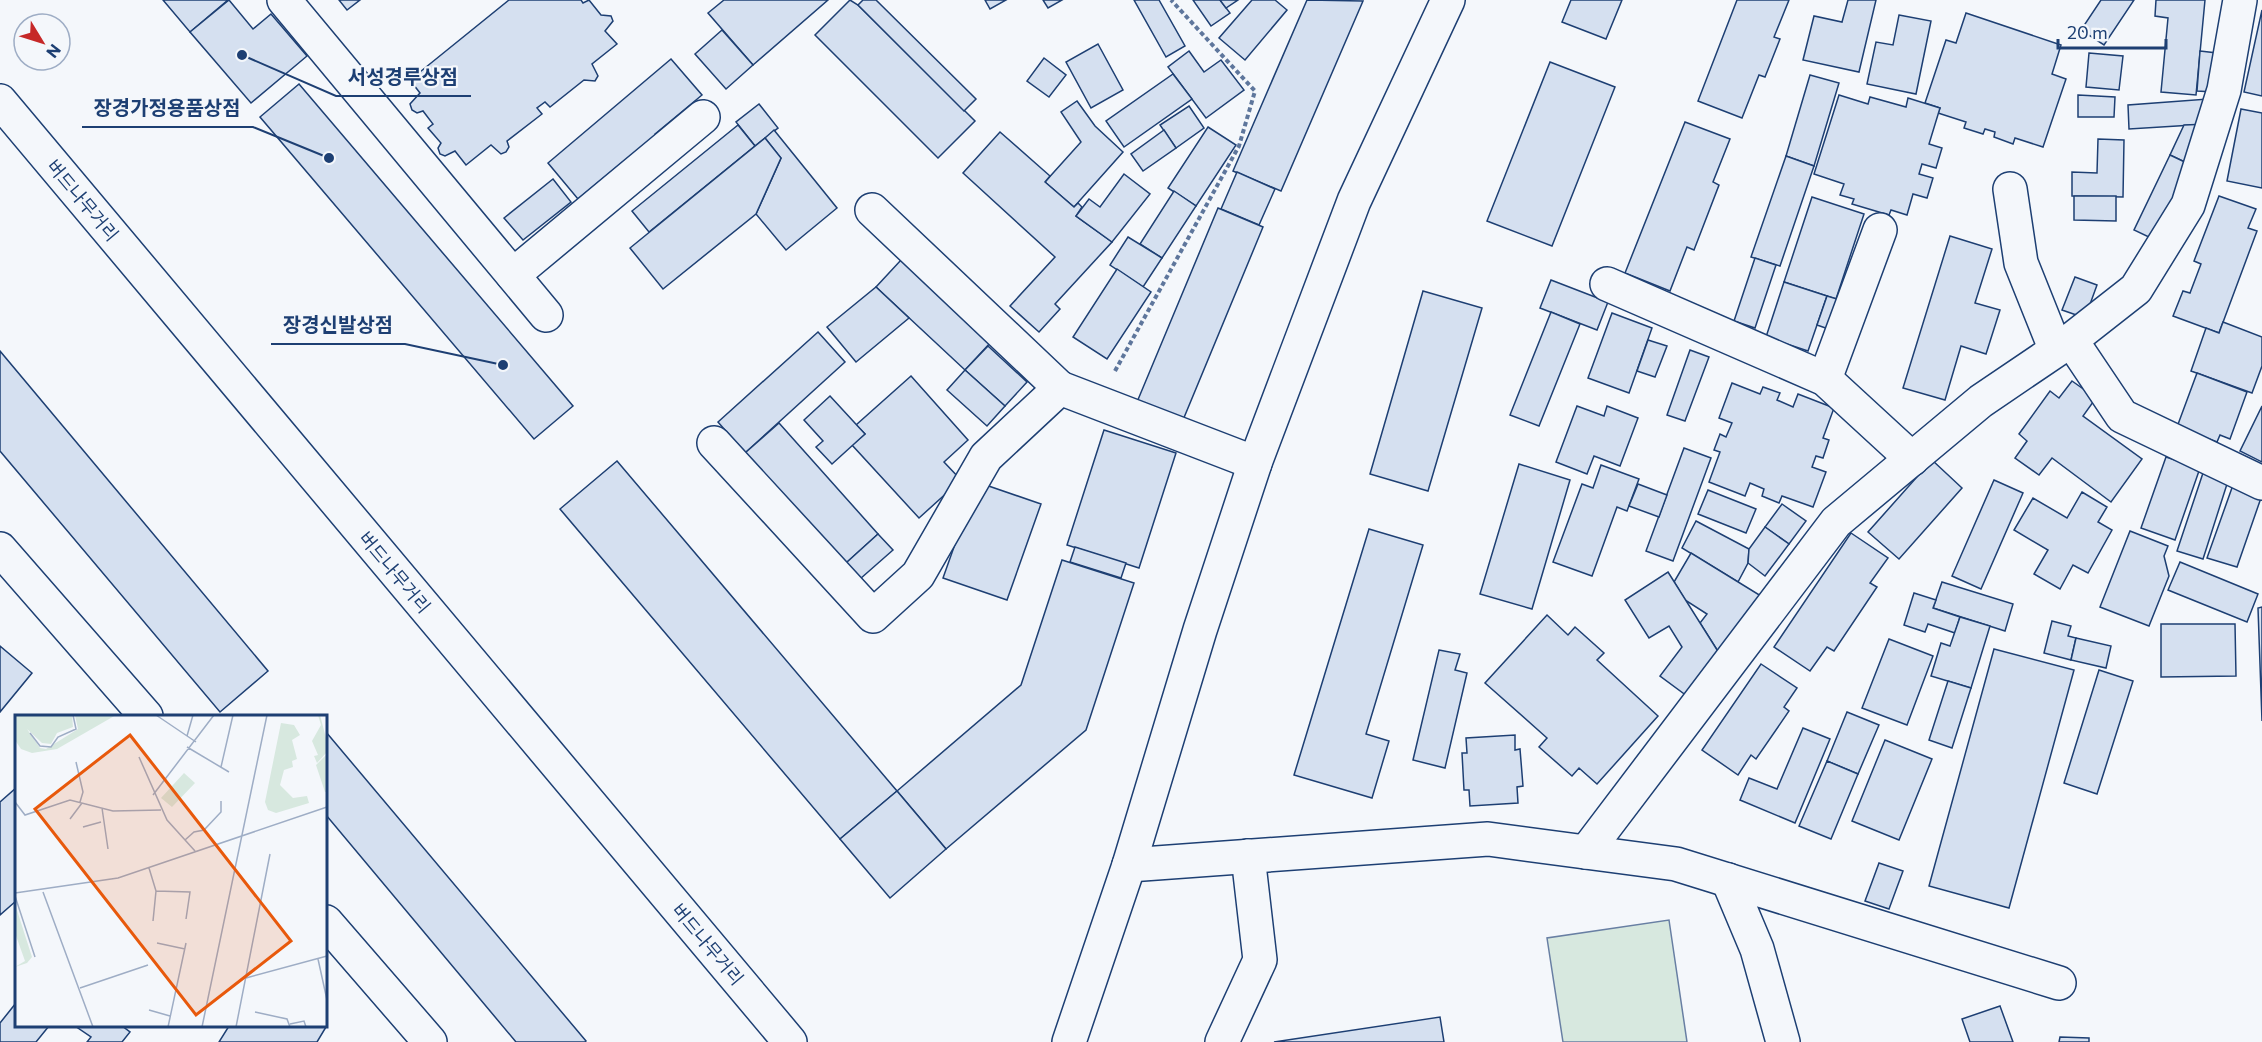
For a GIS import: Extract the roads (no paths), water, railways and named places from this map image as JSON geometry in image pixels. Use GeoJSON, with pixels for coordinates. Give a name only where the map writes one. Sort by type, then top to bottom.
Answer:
{"type":"FeatureCollection","features":[{"type":"Feature","properties":{"kind":"street"},"geometry":{"type":"LineString","coordinates":[[285,0],[546,315]]}},
{"type":"Feature","properties":{"kind":"street"},"geometry":{"type":"LineString","coordinates":[[1069,1042],[1129,865],[1200,630],[1255,463],[1353,201],[1448,0]]}},
{"type":"Feature","properties":{"kind":"street"},"geometry":{"type":"LineString","coordinates":[[1586,852],[1836,522],[1981,401],[2063,344],[2136,289],[2188,205],[2224,90],[2240,0]]}},
{"type":"Feature","properties":{"kind":"street","name":"버드나무거리"},"geometry":{"type":"LineString","coordinates":[[0,101],[790,1042]]}},
{"type":"Feature","properties":{"kind":"street"},"geometry":{"type":"LineString","coordinates":[[513,275],[703,117]]}},
{"type":"Feature","properties":{"kind":"street"},"geometry":{"type":"LineString","coordinates":[[2010,189],[2021,263],[2063,344],[2122,417],[2262,483]]}},
{"type":"Feature","properties":{"kind":"street"},"geometry":{"type":"LineString","coordinates":[[872,210],[1060,388],[1255,463]]}},
{"type":"Feature","properties":{"kind":"street"},"geometry":{"type":"LineString","coordinates":[[1825,379],[1880,230]]}},
{"type":"Feature","properties":{"kind":"street"},"geometry":{"type":"LineString","coordinates":[[1607,284],[1825,379],[1912,459]]}},
{"type":"Feature","properties":{"kind":"street"},"geometry":{"type":"LineString","coordinates":[[714,443],[873,616],[918,575],[986,457],[1060,388]]}},
{"type":"Feature","properties":{"kind":"street"},"geometry":{"type":"LineString","coordinates":[[0,549],[144,715]]}},
{"type":"Feature","properties":{"kind":"street"},"geometry":{"type":"LineString","coordinates":[[1129,865],[1488,839],[1676,864],[2059,983]]}},
{"type":"Feature","properties":{"kind":"street"},"geometry":{"type":"LineString","coordinates":[[1222,1042],[1260,960],[1248,856]]}},
{"type":"Feature","properties":{"kind":"street"},"geometry":{"type":"LineString","coordinates":[[1728,880],[1757,949],[1783,1042]]}},
{"type":"Feature","properties":{"kind":"street"},"geometry":{"type":"LineString","coordinates":[[327,923],[430,1042]]}},
{"type":"Feature","properties":{"kind":"place","name":"서성경루상점"},"geometry":{"type":"Point","coordinates":[242,55]}},
{"type":"Feature","properties":{"kind":"place","name":"장경가정용품상점"},"geometry":{"type":"Point","coordinates":[329,158]}},
{"type":"Feature","properties":{"kind":"place","name":"장경신발상점"},"geometry":{"type":"Point","coordinates":[503,365]}}]}
